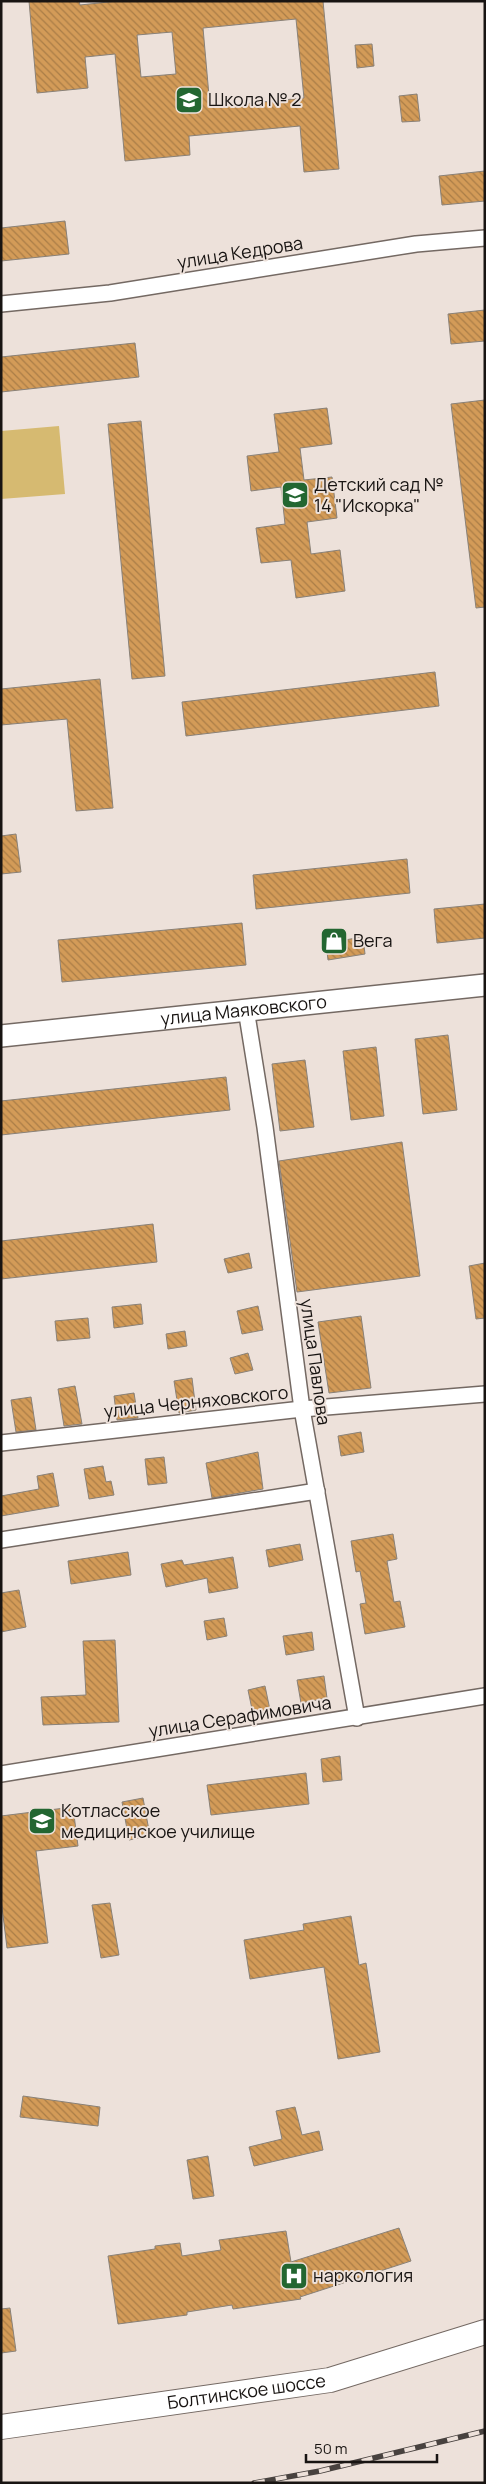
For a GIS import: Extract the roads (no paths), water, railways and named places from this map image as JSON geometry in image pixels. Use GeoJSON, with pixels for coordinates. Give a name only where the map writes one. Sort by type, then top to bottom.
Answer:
{"type":"FeatureCollection","features":[{"type":"Feature","properties":{"kind":"main road","name":"Болтинское шоссе"},"geometry":{"type":"LineString","coordinates":[[1,2427],[330,2380],[485,2332]]}},
{"type":"Feature","properties":{"kind":"street","name":"улица Кедрова"},"geometry":{"type":"LineString","coordinates":[[1,304],[110,293],[416,244],[485,238]]}},
{"type":"Feature","properties":{"kind":"street","name":"улица Маяковского"},"geometry":{"type":"LineString","coordinates":[[1,1036],[485,985]]}},
{"type":"Feature","properties":{"kind":"street","name":"улица Павлова"},"geometry":{"type":"LineString","coordinates":[[246,1009],[265,1127],[302,1409],[358,1718]]}},
{"type":"Feature","properties":{"kind":"street","name":"улица Черняховского"},"geometry":{"type":"LineString","coordinates":[[1,1443],[302,1409],[485,1394]]}},
{"type":"Feature","properties":{"kind":"street"},"geometry":{"type":"LineString","coordinates":[[1,1540],[317,1491]]}},
{"type":"Feature","properties":{"kind":"street","name":"улица Серафимовича"},"geometry":{"type":"LineString","coordinates":[[1,1774],[358,1718],[485,1696]]}},
{"type":"Feature","properties":{"kind":"railway"},"geometry":{"type":"LineString","coordinates":[[254,2483],[320,2471],[485,2431]]}},
{"type":"Feature","properties":{"kind":"place","name":"Школа № 2"},"geometry":{"type":"Point","coordinates":[189,100]}},
{"type":"Feature","properties":{"kind":"place","name":"Детский сад № 14 \"Искорка\""},"geometry":{"type":"Point","coordinates":[295,495]}},
{"type":"Feature","properties":{"kind":"place","name":"Вега"},"geometry":{"type":"Point","coordinates":[334,941]}},
{"type":"Feature","properties":{"kind":"place","name":"Котласское медицинское училище"},"geometry":{"type":"Point","coordinates":[42,1821]}},
{"type":"Feature","properties":{"kind":"place","name":"наркология"},"geometry":{"type":"Point","coordinates":[294,2276]}}]}
